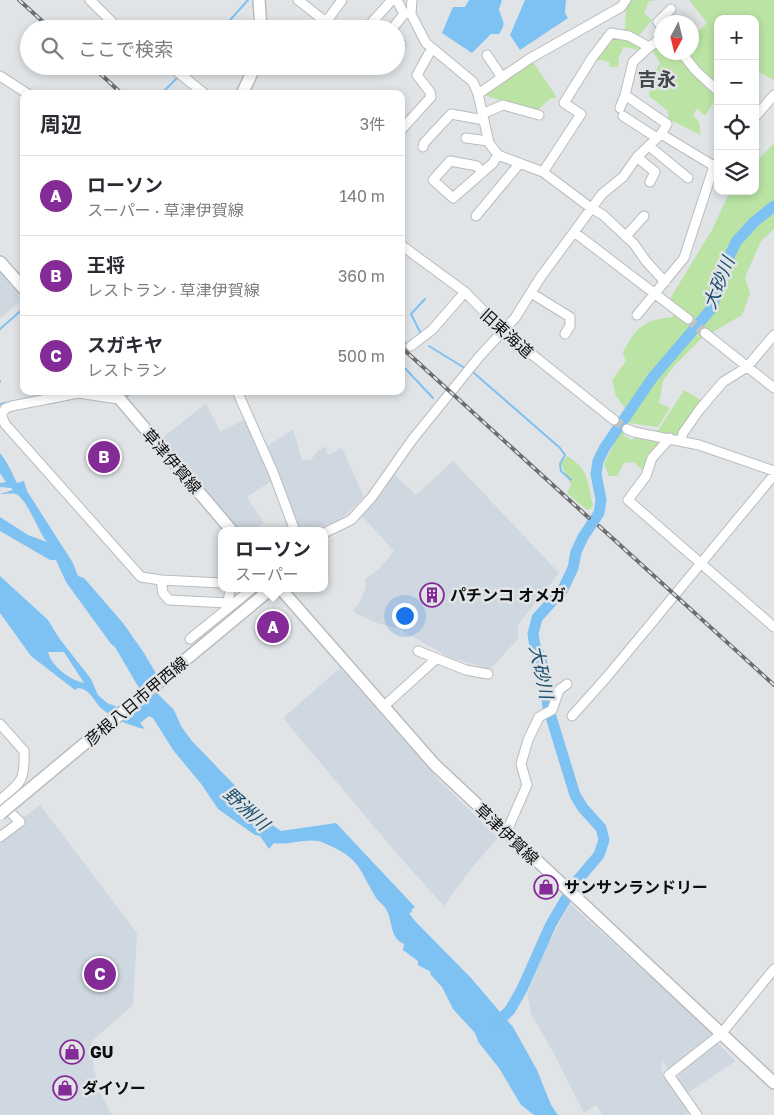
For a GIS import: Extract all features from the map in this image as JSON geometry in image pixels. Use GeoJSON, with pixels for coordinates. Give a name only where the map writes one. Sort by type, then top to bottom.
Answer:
{"type":"FeatureCollection","features":[{"type":"Feature","properties":{"kind":"main road"},"geometry":{"type":"LineString","coordinates":[[261,20],[262,0]]}},
{"type":"Feature","properties":{"kind":"main road"},"geometry":{"type":"LineString","coordinates":[[244,90],[251,75]]}},
{"type":"Feature","properties":{"kind":"main road"},"geometry":{"type":"LineString","coordinates":[[0,262],[20,284]]}},
{"type":"Feature","properties":{"kind":"main road","name":"草津伊賀線"},"geometry":{"type":"LineString","coordinates":[[116,395],[229,527]]}},
{"type":"Feature","properties":{"kind":"main road","name":"彦根八日市甲西線"},"geometry":{"type":"LineString","coordinates":[[0,814],[267,592]]}},
{"type":"Feature","properties":{"kind":"main road","name":"草津伊賀線"},"geometry":{"type":"LineString","coordinates":[[283,592],[435,765],[774,1084]]}},
{"type":"Feature","properties":{"kind":"street"},"geometry":{"type":"LineString","coordinates":[[90,0],[109,20]]}},
{"type":"Feature","properties":{"kind":"street"},"geometry":{"type":"LineString","coordinates":[[298,0],[323,20]]}},
{"type":"Feature","properties":{"kind":"street"},"geometry":{"type":"LineString","coordinates":[[327,20],[342,0]]}},
{"type":"Feature","properties":{"kind":"street"},"geometry":{"type":"LineString","coordinates":[[374,20],[392,0]]}},
{"type":"Feature","properties":{"kind":"street"},"geometry":{"type":"LineString","coordinates":[[398,0],[426,42],[467,75],[478,94],[488,141],[498,155],[543,172],[591,208],[604,215],[626,236],[665,282]]}},
{"type":"Feature","properties":{"kind":"street"},"geometry":{"type":"LineString","coordinates":[[401,20],[408,13],[412,0]]}},
{"type":"Feature","properties":{"kind":"street"},"geometry":{"type":"LineString","coordinates":[[478,94],[501,76],[621,7],[626,0]]}},
{"type":"Feature","properties":{"kind":"street"},"geometry":{"type":"LineString","coordinates":[[664,15],[671,8]]}},
{"type":"Feature","properties":{"kind":"street"},"geometry":{"type":"LineString","coordinates":[[543,172],[581,114],[564,103],[592,58],[611,33],[629,36],[648,47]]}},
{"type":"Feature","properties":{"kind":"street"},"geometry":{"type":"LineString","coordinates":[[654,43],[633,62],[628,74],[622,112],[659,136],[714,163]]}},
{"type":"Feature","properties":{"kind":"street"},"geometry":{"type":"LineString","coordinates":[[405,126],[431,97],[430,92],[417,75],[432,48]]}},
{"type":"Feature","properties":{"kind":"street"},"geometry":{"type":"LineString","coordinates":[[487,55],[501,76]]}},
{"type":"Feature","properties":{"kind":"street"},"geometry":{"type":"LineString","coordinates":[[687,60],[714,87]]}},
{"type":"Feature","properties":{"kind":"street"},"geometry":{"type":"LineString","coordinates":[[0,76],[22,90]]}},
{"type":"Feature","properties":{"kind":"street"},"geometry":{"type":"LineString","coordinates":[[184,76],[200,90]]}},
{"type":"Feature","properties":{"kind":"street"},"geometry":{"type":"LineString","coordinates":[[328,531],[350,520],[361,509],[412,440],[479,358],[504,332],[602,194],[623,177],[637,157],[659,136],[667,124],[625,95]]}},
{"type":"Feature","properties":{"kind":"street"},"geometry":{"type":"LineString","coordinates":[[759,112],[774,95]]}},
{"type":"Feature","properties":{"kind":"street"},"geometry":{"type":"LineString","coordinates":[[423,148],[424,143],[450,114],[483,117],[503,104],[539,114]]}},
{"type":"Feature","properties":{"kind":"street"},"geometry":{"type":"LineString","coordinates":[[466,138],[488,141]]}},
{"type":"Feature","properties":{"kind":"street"},"geometry":{"type":"LineString","coordinates":[[649,146],[688,178]]}},
{"type":"Feature","properties":{"kind":"street"},"geometry":{"type":"LineString","coordinates":[[481,171],[477,166],[450,161],[432,180],[453,198],[481,171],[493,163],[498,155]]}},
{"type":"Feature","properties":{"kind":"street"},"geometry":{"type":"LineString","coordinates":[[637,157],[655,172],[650,182]]}},
{"type":"Feature","properties":{"kind":"street"},"geometry":{"type":"LineString","coordinates":[[476,216],[520,162]]}},
{"type":"Feature","properties":{"kind":"street"},"geometry":{"type":"LineString","coordinates":[[637,315],[684,258],[714,170]]}},
{"type":"Feature","properties":{"kind":"street"},"geometry":{"type":"LineString","coordinates":[[626,236],[644,216]]}},
{"type":"Feature","properties":{"kind":"street"},"geometry":{"type":"LineString","coordinates":[[574,232],[688,319]]}},
{"type":"Feature","properties":{"kind":"street","name":"旧東海道"},"geometry":{"type":"LineString","coordinates":[[405,248],[466,292],[504,332],[614,420]]}},
{"type":"Feature","properties":{"kind":"street"},"geometry":{"type":"LineString","coordinates":[[411,346],[432,330],[466,292]]}},
{"type":"Feature","properties":{"kind":"street"},"geometry":{"type":"LineString","coordinates":[[530,293],[570,317],[570,326],[565,334]]}},
{"type":"Feature","properties":{"kind":"street"},"geometry":{"type":"LineString","coordinates":[[704,333],[774,388]]}},
{"type":"Feature","properties":{"kind":"street"},"geometry":{"type":"LineString","coordinates":[[681,440],[683,433],[700,409],[723,382],[747,367],[774,335]]}},
{"type":"Feature","properties":{"kind":"street"},"geometry":{"type":"LineString","coordinates":[[68,395],[12,406],[6,408],[1,414],[5,424],[141,577],[218,583]]}},
{"type":"Feature","properties":{"kind":"street"},"geometry":{"type":"LineString","coordinates":[[239,395],[273,472],[294,527]]}},
{"type":"Feature","properties":{"kind":"street"},"geometry":{"type":"LineString","coordinates":[[627,429],[634,432],[681,440],[753,462],[774,471]]}},
{"type":"Feature","properties":{"kind":"street"},"geometry":{"type":"LineString","coordinates":[[670,438],[652,458],[646,476],[628,500],[774,627]]}},
{"type":"Feature","properties":{"kind":"street"},"geometry":{"type":"LineString","coordinates":[[572,716],[606,678],[774,475]]}},
{"type":"Feature","properties":{"kind":"street"},"geometry":{"type":"LineString","coordinates":[[161,580],[163,593],[169,600],[230,605]]}},
{"type":"Feature","properties":{"kind":"street"},"geometry":{"type":"LineString","coordinates":[[230,592],[230,605],[239,616]]}},
{"type":"Feature","properties":{"kind":"street"},"geometry":{"type":"LineString","coordinates":[[190,639],[248,592]]}},
{"type":"Feature","properties":{"kind":"street"},"geometry":{"type":"LineString","coordinates":[[418,651],[466,670],[488,674]]}},
{"type":"Feature","properties":{"kind":"street"},"geometry":{"type":"LineString","coordinates":[[383,707],[436,658]]}},
{"type":"Feature","properties":{"kind":"street"},"geometry":{"type":"LineString","coordinates":[[506,833],[528,785],[521,764],[528,740],[539,717],[550,711],[559,690],[567,684]]}},
{"type":"Feature","properties":{"kind":"street"},"geometry":{"type":"LineString","coordinates":[[0,724],[24,751],[24,774],[21,783],[0,800],[20,822],[0,837]]}},
{"type":"Feature","properties":{"kind":"street"},"geometry":{"type":"LineString","coordinates":[[697,1115],[669,1075],[721,1034],[774,969]]}},
{"type":"Feature","properties":{"kind":"shaded area"},"geometry":{"type":"Polygon","coordinates":[[[0,271],[20,294],[20,302],[0,319],[0,271]]]}},
{"type":"Feature","properties":{"kind":"shaded area"},"geometry":{"type":"Polygon","coordinates":[[[206,403],[220,432],[245,419],[273,480],[247,497],[264,523],[258,527],[235,527],[159,441],[206,403]]]}},
{"type":"Feature","properties":{"kind":"shaded area"},"geometry":{"type":"Polygon","coordinates":[[[293,429],[302,460],[311,460],[317,452],[326,446],[328,455],[342,448],[364,497],[339,521],[320,527],[297,527],[267,447],[293,429]]]}},
{"type":"Feature","properties":{"kind":"shaded area"},"geometry":{"type":"Polygon","coordinates":[[[453,461],[559,573],[518,625],[518,639],[490,669],[451,658],[399,629],[377,623],[357,614],[353,610],[358,605],[366,587],[365,579],[379,569],[394,551],[362,516],[394,474],[416,495],[453,461]]]}},
{"type":"Feature","properties":{"kind":"shaded area"},"geometry":{"type":"Polygon","coordinates":[[[340,668],[438,779],[498,838],[469,871],[444,906],[397,854],[283,718],[340,668]]]}},
{"type":"Feature","properties":{"kind":"shaded area"},"geometry":{"type":"Polygon","coordinates":[[[40,805],[137,933],[133,1005],[91,1042],[94,1070],[100,1092],[112,1115],[0,1115],[0,835],[40,805]]]}},
{"type":"Feature","properties":{"kind":"shaded area"},"geometry":{"type":"Polygon","coordinates":[[[570,904],[715,1035],[675,1070],[667,1068],[663,1061],[661,1070],[689,1112],[685,1115],[602,1115],[596,1105],[584,1113],[552,1050],[531,1014],[527,994],[547,946],[570,904]]]}},
{"type":"Feature","properties":{"kind":"shaded area"},"geometry":{"type":"Polygon","coordinates":[[[714,1043],[718,1043],[736,1061],[686,1094],[678,1079],[681,1070],[714,1043]]]}},
{"type":"Feature","properties":{"kind":"green space"},"geometry":{"type":"Polygon","coordinates":[[[629,0],[662,0],[649,1],[644,13],[652,20],[638,37],[644,47],[638,50],[624,47],[619,56],[618,67],[610,67],[609,62],[602,60],[593,61],[599,38],[625,29],[626,8],[629,0]]]}},
{"type":"Feature","properties":{"kind":"green space"},"geometry":{"type":"Polygon","coordinates":[[[689,0],[774,0],[774,80],[759,72],[759,15],[714,15],[714,101],[705,116],[697,108],[693,115],[699,122],[701,135],[668,119],[668,111],[649,96],[651,79],[660,63],[658,60],[699,60],[699,30],[707,23],[689,0]]]}},
{"type":"Feature","properties":{"kind":"green space"},"geometry":{"type":"Polygon","coordinates":[[[531,59],[556,96],[555,99],[551,98],[539,109],[533,111],[481,94],[531,59]]]}},
{"type":"Feature","properties":{"kind":"green space"},"geometry":{"type":"Polygon","coordinates":[[[774,143],[774,229],[761,241],[745,277],[750,294],[742,315],[701,339],[673,367],[663,381],[659,403],[670,408],[658,427],[629,423],[623,435],[632,440],[639,433],[664,442],[646,467],[641,469],[634,462],[624,463],[617,476],[609,476],[604,464],[624,423],[625,408],[616,396],[612,380],[626,361],[623,353],[632,337],[642,326],[654,320],[673,317],[671,297],[712,230],[728,195],[759,195],[759,159],[774,143]]]}},
{"type":"Feature","properties":{"kind":"green space"},"geometry":{"type":"Polygon","coordinates":[[[684,390],[702,401],[679,435],[657,432],[684,390]]]}},
{"type":"Feature","properties":{"kind":"green space"},"geometry":{"type":"Polygon","coordinates":[[[567,456],[580,466],[586,476],[593,505],[591,509],[587,510],[567,493],[571,485],[561,464],[567,456]]]}},
{"type":"Feature","properties":{"kind":"water"},"geometry":{"type":"Polygon","coordinates":[[[469,0],[502,0],[499,9],[503,21],[502,30],[499,34],[491,34],[472,53],[442,33],[453,7],[465,7],[469,0]]]}},
{"type":"Feature","properties":{"kind":"water"},"geometry":{"type":"Polygon","coordinates":[[[525,0],[566,0],[565,13],[568,18],[520,50],[510,35],[525,0]]]}},
{"type":"Feature","properties":{"kind":"water","name":"野洲川"},"geometry":{"type":"Polygon","coordinates":[[[0,453],[8,464],[17,483],[24,481],[27,491],[73,563],[78,576],[84,578],[123,623],[144,653],[157,675],[158,694],[174,710],[181,726],[191,740],[243,794],[255,813],[281,831],[336,823],[415,907],[411,910],[413,912],[409,913],[414,920],[471,978],[513,1027],[537,1070],[551,1105],[558,1115],[534,1115],[521,1105],[499,1068],[479,1043],[475,1033],[453,1009],[442,987],[430,974],[431,972],[418,965],[418,961],[403,950],[404,944],[396,938],[386,909],[376,898],[351,858],[336,848],[312,840],[274,843],[269,849],[260,836],[255,835],[218,809],[202,785],[173,750],[153,718],[149,716],[140,723],[145,729],[122,721],[101,708],[86,690],[78,688],[75,690],[31,656],[0,613],[0,576],[48,620],[59,638],[91,679],[98,695],[107,703],[128,711],[138,709],[144,703],[139,688],[115,647],[66,582],[56,560],[50,560],[0,531],[0,517],[28,535],[47,542],[20,497],[16,494],[0,494],[13,490],[0,487],[0,483],[6,482],[0,473],[0,453]],[[48,652],[57,668],[73,679],[84,683],[64,652],[48,652]]]}},
{"type":"Feature","properties":{"kind":"waterway"},"geometry":{"type":"LineString","coordinates":[[230,20],[248,0]]}},
{"type":"Feature","properties":{"kind":"waterway"},"geometry":{"type":"LineString","coordinates":[[165,90],[178,77]]}},
{"type":"Feature","properties":{"kind":"waterway","name":"大砂川"},"geometry":{"type":"LineString","coordinates":[[497,1023],[510,1010],[522,989],[551,924],[576,882],[599,855],[604,840],[601,828],[583,808],[575,795],[548,707],[541,658],[535,646],[533,634],[537,618],[563,589],[573,568],[576,552],[583,537],[599,513],[601,500],[596,474],[598,461],[605,447],[653,377],[712,308],[722,272],[736,242],[754,222],[774,206]]}},
{"type":"Feature","properties":{"kind":"waterway"},"geometry":{"type":"LineString","coordinates":[[421,334],[411,314],[425,299]]}},
{"type":"Feature","properties":{"kind":"waterway"},"geometry":{"type":"LineString","coordinates":[[0,329],[20,312]]}},
{"type":"Feature","properties":{"kind":"waterway"},"geometry":{"type":"LineString","coordinates":[[429,346],[463,367]]}},
{"type":"Feature","properties":{"kind":"waterway"},"geometry":{"type":"LineString","coordinates":[[405,368],[433,398]]}},
{"type":"Feature","properties":{"kind":"waterway"},"geometry":{"type":"LineString","coordinates":[[474,373],[560,448],[565,455],[560,464],[561,471],[571,480]]}},
{"type":"Feature","properties":{"kind":"waterway"},"geometry":{"type":"LineString","coordinates":[[125,398],[128,395]]}},
{"type":"Feature","properties":{"kind":"waterway"},"geometry":{"type":"LineString","coordinates":[[47,404],[74,398]]}},
{"type":"Feature","properties":{"kind":"waterway"},"geometry":{"type":"LineString","coordinates":[[0,404],[27,399]]}},
{"type":"Feature","properties":{"kind":"waterway"},"geometry":{"type":"LineString","coordinates":[[100,400],[115,402]]}},
{"type":"Feature","properties":{"kind":"tunnel"},"geometry":{"type":"LineString","coordinates":[[688,319],[705,333]]}},
{"type":"Feature","properties":{"kind":"tunnel"},"geometry":{"type":"LineString","coordinates":[[614,420],[627,429]]}},
{"type":"Feature","properties":{"kind":"railway"},"geometry":{"type":"LineString","coordinates":[[19,0],[41,20]]}},
{"type":"Feature","properties":{"kind":"railway"},"geometry":{"type":"LineString","coordinates":[[102,75],[118,90]]}},
{"type":"Feature","properties":{"kind":"railway"},"geometry":{"type":"LineString","coordinates":[[405,351],[589,518]]}},
{"type":"Feature","properties":{"kind":"railway"},"geometry":{"type":"LineString","coordinates":[[599,526],[774,685]]}},
{"type":"Feature","properties":{"kind":"place","name":"王将"},"geometry":{"type":"Point","coordinates":[104,457]}},
{"type":"Feature","properties":{"kind":"place","name":"パチンコ オメガ"},"geometry":{"type":"Point","coordinates":[432,595]}},
{"type":"Feature","properties":{"kind":"place","name":"ローソン"},"geometry":{"type":"Point","coordinates":[273,627]}},
{"type":"Feature","properties":{"kind":"place","name":"サンサンランドリー"},"geometry":{"type":"Point","coordinates":[546,887]}},
{"type":"Feature","properties":{"kind":"place","name":"スガキヤ"},"geometry":{"type":"Point","coordinates":[100,974]}},
{"type":"Feature","properties":{"kind":"place","name":"GU"},"geometry":{"type":"Point","coordinates":[72,1052]}},
{"type":"Feature","properties":{"kind":"place","name":"ダイソー"},"geometry":{"type":"Point","coordinates":[65,1088]}},
{"type":"Feature","properties":{"kind":"district","name":"吉永"},"geometry":{"type":"Point","coordinates":[657,79]}}]}
